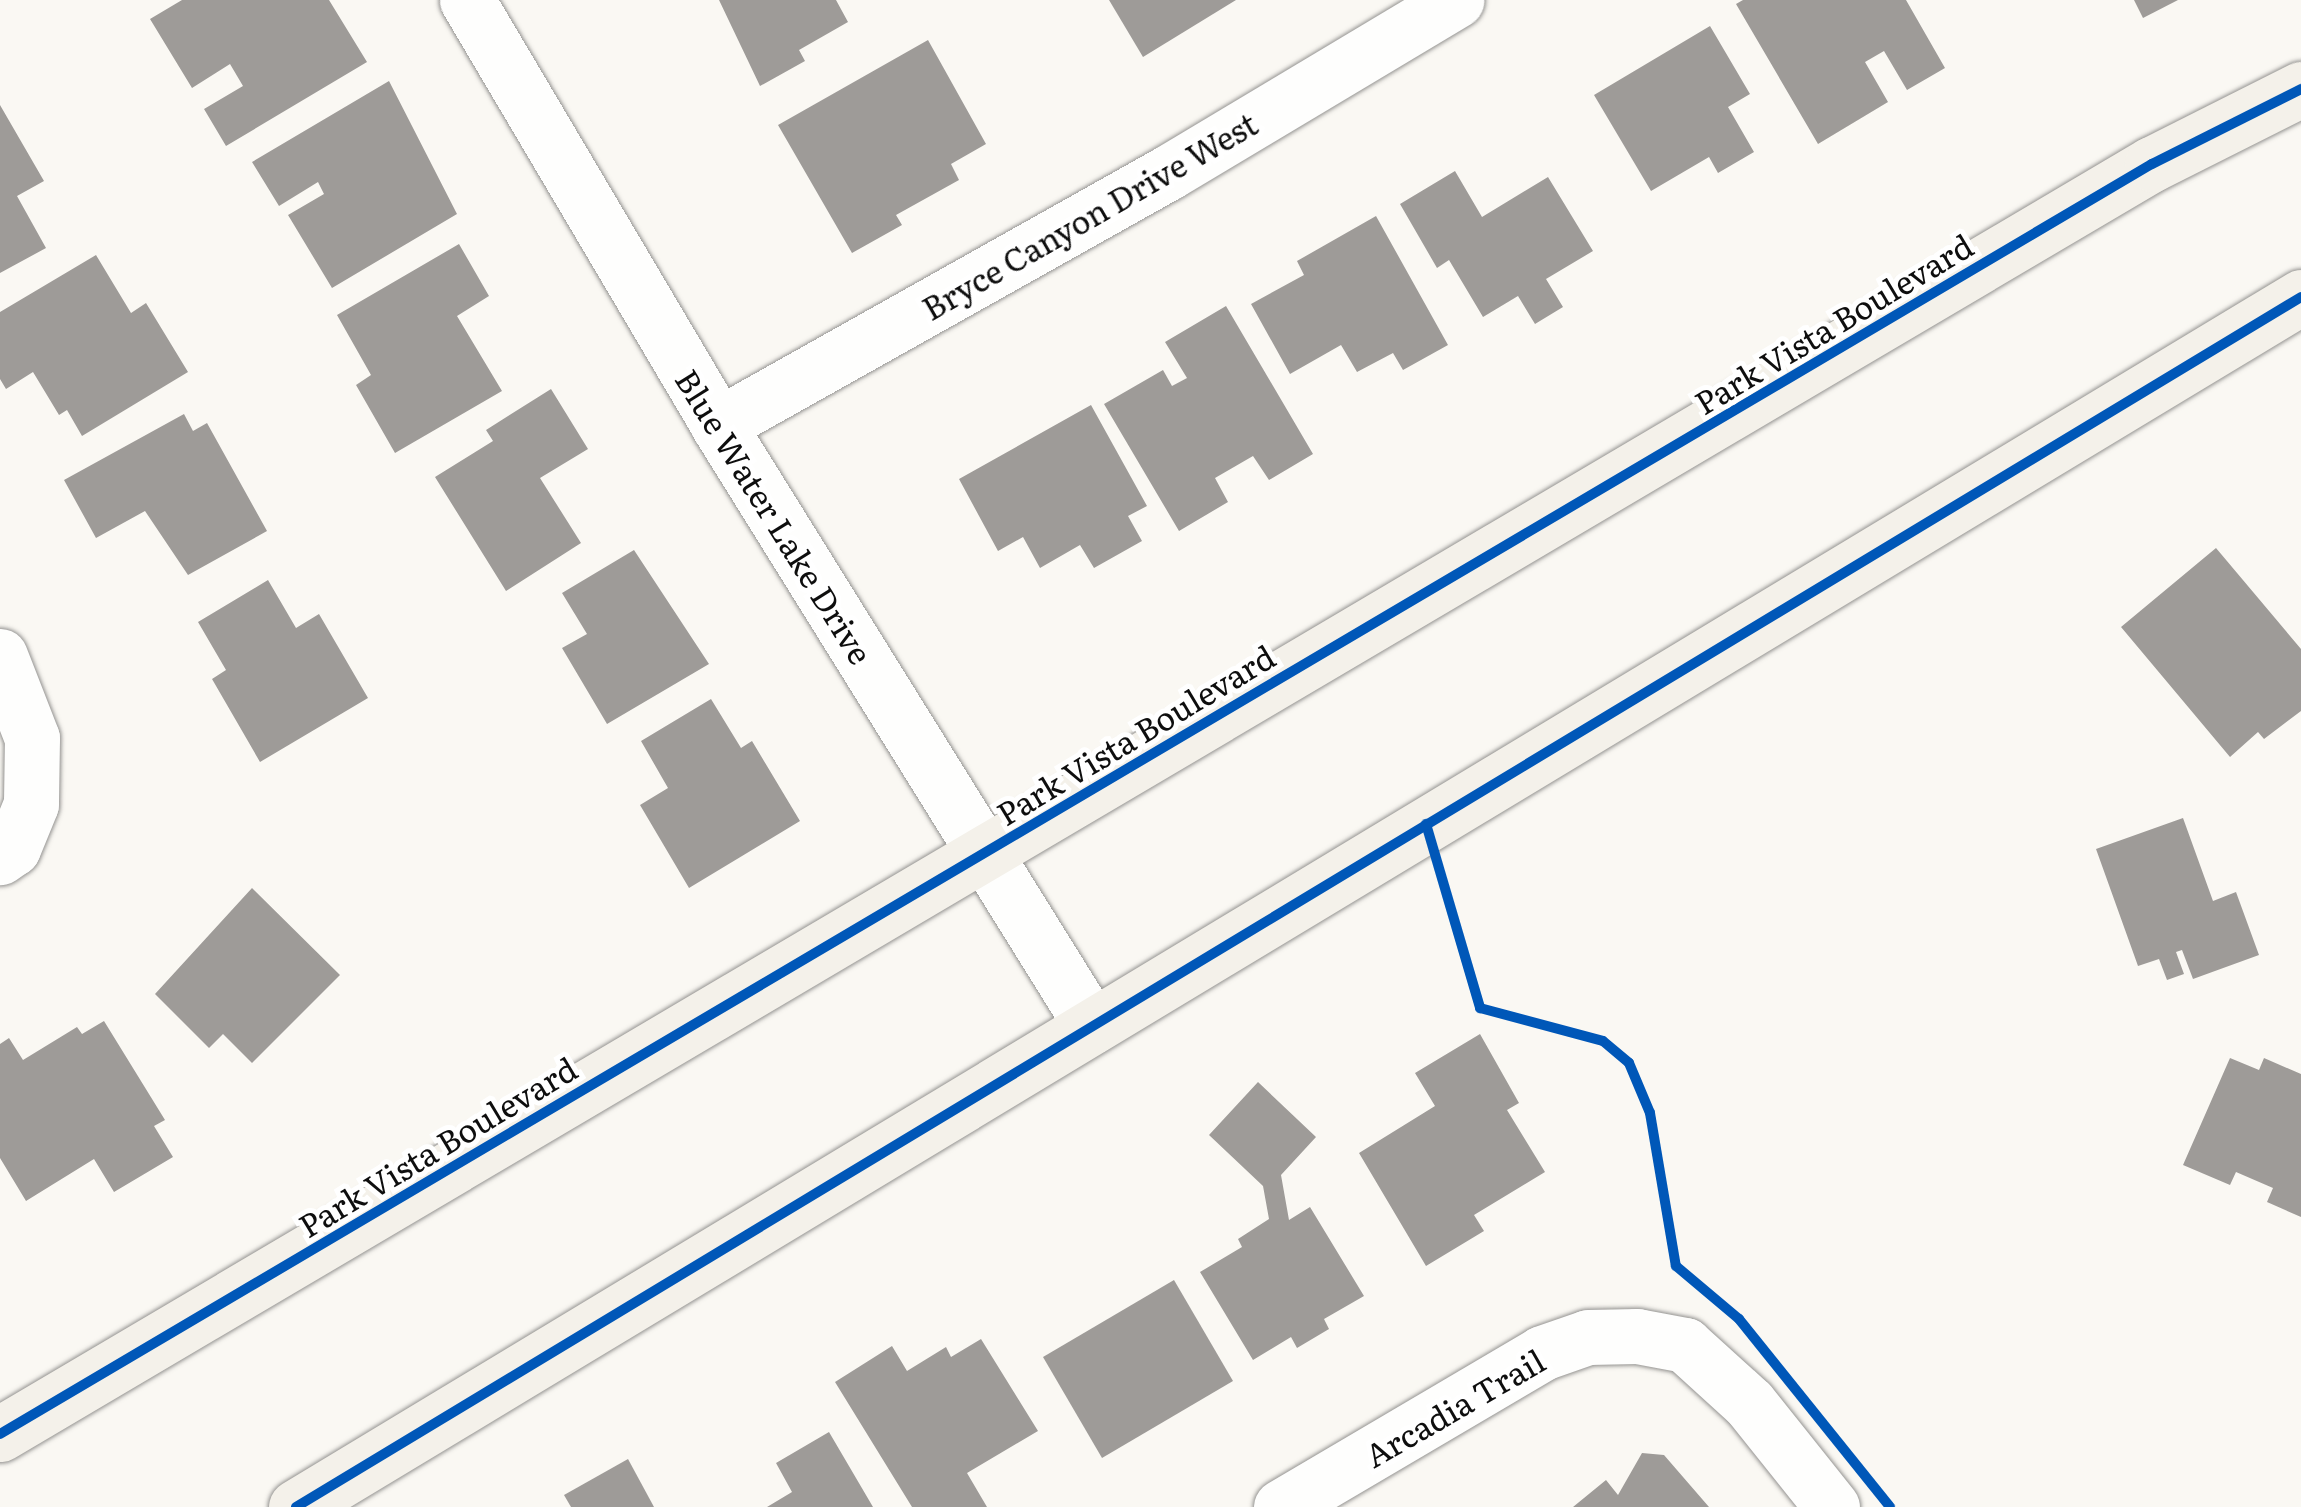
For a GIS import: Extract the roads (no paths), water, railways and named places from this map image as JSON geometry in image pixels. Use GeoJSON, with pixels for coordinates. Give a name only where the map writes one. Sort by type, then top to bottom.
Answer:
{"type":"FeatureCollection","features":[{"type":"Feature","properties":{"kind":"main road","name":"Park Vista Boulevard"},"geometry":{"type":"LineString","coordinates":[[0,1434],[2152,164],[2301,89]]}},
{"type":"Feature","properties":{"kind":"main road"},"geometry":{"type":"LineString","coordinates":[[296,1507],[2301,297]]}},
{"type":"Feature","properties":{"kind":"street","name":"Blue Water Lake Drive"},"geometry":{"type":"LineString","coordinates":[[468,0],[718,426],[1092,1026]]}},
{"type":"Feature","properties":{"kind":"street","name":"Bryce Canyon Drive West"},"geometry":{"type":"LineString","coordinates":[[718,426],[1397,15],[1456,0]]}},
{"type":"Feature","properties":{"kind":"street"},"geometry":{"type":"LineString","coordinates":[[0,656],[32,738],[31,804],[13,848],[0,856]]}},
{"type":"Feature","properties":{"kind":"street","name":"Arcadia Trail"},"geometry":{"type":"LineString","coordinates":[[1281,1507],[1542,1353],[1588,1337],[1637,1336],[1685,1345],[1749,1403],[1832,1507]]}}]}
